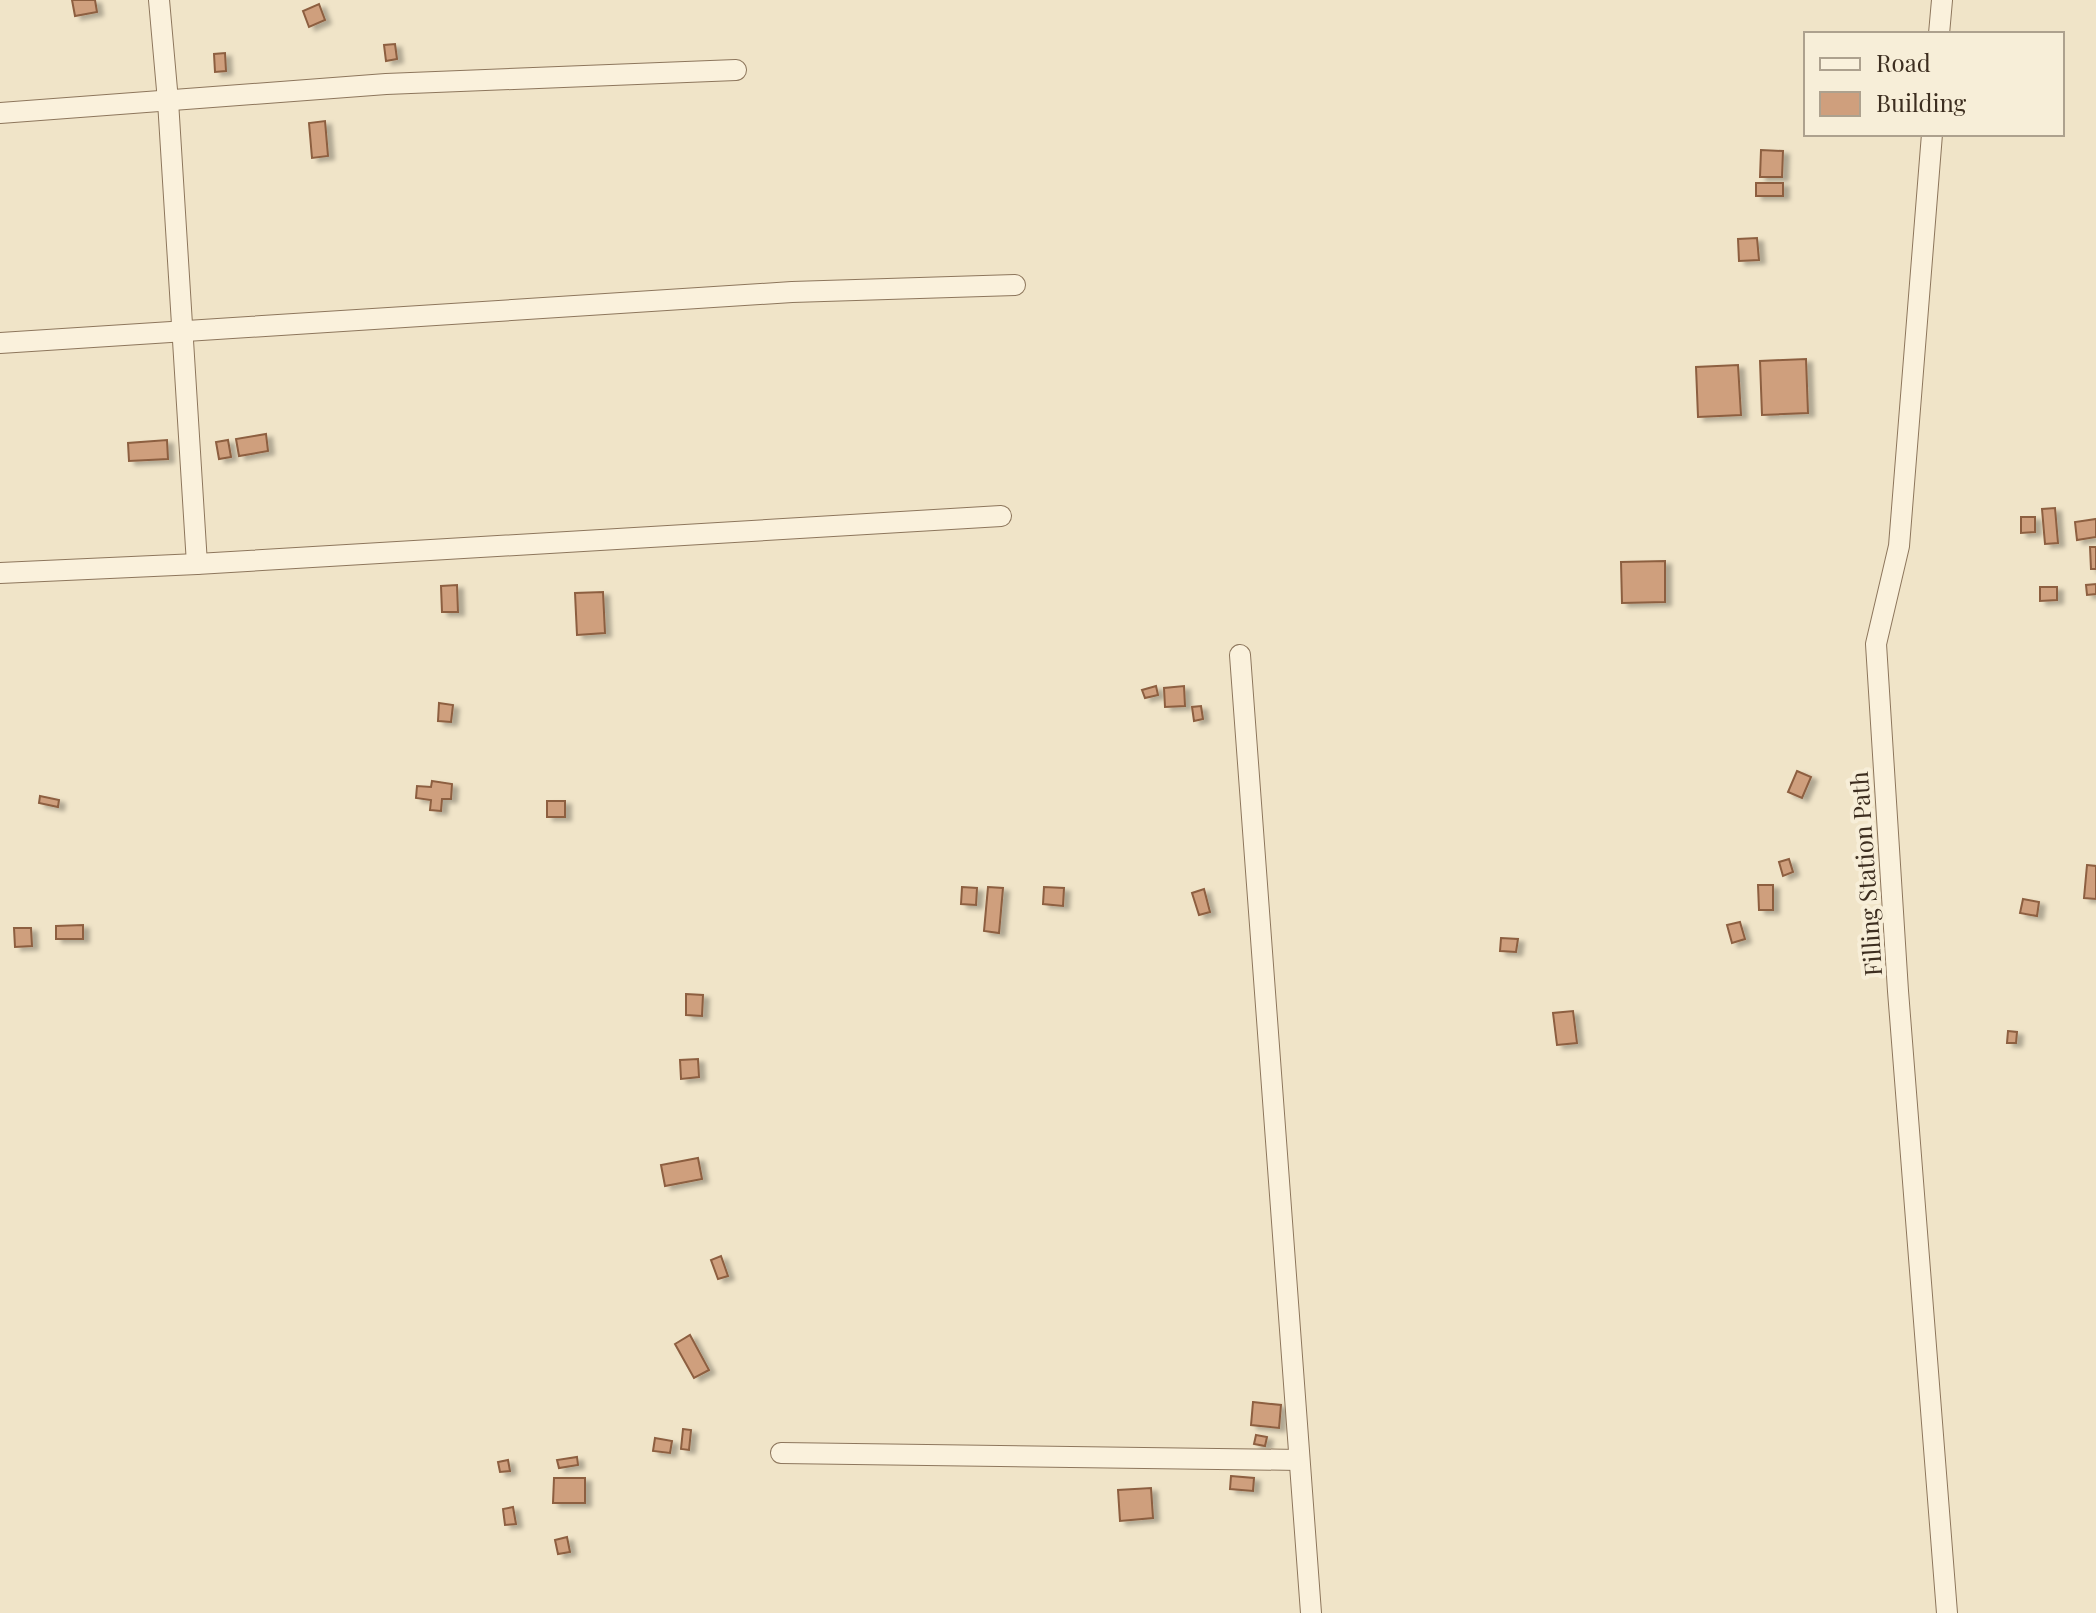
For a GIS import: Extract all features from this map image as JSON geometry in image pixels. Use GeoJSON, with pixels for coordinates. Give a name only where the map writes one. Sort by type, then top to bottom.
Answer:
{"type":"FeatureCollection","features":[{"type":"Feature","properties":{"kind":"street"},"geometry":{"type":"LineString","coordinates":[[159,0],[197,564]]}},
{"type":"Feature","properties":{"kind":"street"},"geometry":{"type":"LineString","coordinates":[[1939,32],[1942,0]]}},
{"type":"Feature","properties":{"kind":"street"},"geometry":{"type":"LineString","coordinates":[[0,113],[386,84],[736,70]]}},
{"type":"Feature","properties":{"kind":"street","name":"Filling Station Path"},"geometry":{"type":"LineString","coordinates":[[1932,136],[1899,546],[1876,644],[1898,991],[1947,1613]]}},
{"type":"Feature","properties":{"kind":"street"},"geometry":{"type":"LineString","coordinates":[[0,343],[792,292],[1015,285]]}},
{"type":"Feature","properties":{"kind":"street"},"geometry":{"type":"LineString","coordinates":[[0,573],[1001,516]]}},
{"type":"Feature","properties":{"kind":"street"},"geometry":{"type":"LineString","coordinates":[[1240,655],[1311,1613]]}},
{"type":"Feature","properties":{"kind":"street"},"geometry":{"type":"LineString","coordinates":[[781,1453],[1299,1460]]}},
{"type":"Feature","properties":{"kind":"building"},"geometry":{"type":"Polygon","coordinates":[[[72,0],[95,0],[97,12],[75,16],[72,0]]]}},
{"type":"Feature","properties":{"kind":"building"},"geometry":{"type":"Polygon","coordinates":[[[319,4],[325,20],[309,27],[303,11],[319,4]]]}},
{"type":"Feature","properties":{"kind":"building"},"geometry":{"type":"Polygon","coordinates":[[[395,44],[397,59],[386,61],[384,45],[395,44]]]}},
{"type":"Feature","properties":{"kind":"building"},"geometry":{"type":"Polygon","coordinates":[[[225,53],[226,71],[215,72],[214,54],[225,53]]]}},
{"type":"Feature","properties":{"kind":"building"},"geometry":{"type":"Polygon","coordinates":[[[325,121],[328,156],[312,158],[309,123],[325,121]]]}},
{"type":"Feature","properties":{"kind":"building"},"geometry":{"type":"Polygon","coordinates":[[[1761,150],[1783,151],[1782,177],[1760,177],[1761,150]]]}},
{"type":"Feature","properties":{"kind":"building"},"geometry":{"type":"Polygon","coordinates":[[[1756,183],[1783,183],[1783,196],[1756,196],[1756,183]]]}},
{"type":"Feature","properties":{"kind":"building"},"geometry":{"type":"Polygon","coordinates":[[[1757,238],[1759,260],[1739,261],[1738,239],[1757,238]]]}},
{"type":"Feature","properties":{"kind":"building"},"geometry":{"type":"Polygon","coordinates":[[[1806,359],[1808,413],[1762,415],[1760,361],[1806,359]]]}},
{"type":"Feature","properties":{"kind":"building"},"geometry":{"type":"Polygon","coordinates":[[[1738,365],[1741,415],[1698,417],[1696,367],[1738,365]]]}},
{"type":"Feature","properties":{"kind":"building"},"geometry":{"type":"Polygon","coordinates":[[[266,434],[268,451],[239,456],[236,439],[266,434]]]}},
{"type":"Feature","properties":{"kind":"building"},"geometry":{"type":"Polygon","coordinates":[[[167,440],[168,459],[129,461],[128,443],[167,440]]]}},
{"type":"Feature","properties":{"kind":"building"},"geometry":{"type":"Polygon","coordinates":[[[228,440],[231,457],[219,459],[216,442],[228,440]]]}},
{"type":"Feature","properties":{"kind":"building"},"geometry":{"type":"Polygon","coordinates":[[[2055,508],[2058,543],[2045,544],[2042,509],[2055,508]]]}},
{"type":"Feature","properties":{"kind":"building"},"geometry":{"type":"Polygon","coordinates":[[[2021,517],[2035,517],[2035,532],[2021,533],[2021,517]]]}},
{"type":"Feature","properties":{"kind":"building"},"geometry":{"type":"Polygon","coordinates":[[[2096,519],[2096,537],[2077,540],[2075,522],[2096,519]]]}},
{"type":"Feature","properties":{"kind":"building"},"geometry":{"type":"Polygon","coordinates":[[[2090,547],[2096,547],[2096,569],[2091,569],[2090,547]]]}},
{"type":"Feature","properties":{"kind":"building"},"geometry":{"type":"Polygon","coordinates":[[[1665,561],[1665,602],[1622,603],[1621,562],[1665,561]]]}},
{"type":"Feature","properties":{"kind":"building"},"geometry":{"type":"Polygon","coordinates":[[[2096,584],[2096,594],[2087,595],[2086,585],[2096,584]]]}},
{"type":"Feature","properties":{"kind":"building"},"geometry":{"type":"Polygon","coordinates":[[[457,585],[458,612],[442,612],[441,586],[457,585]]]}},
{"type":"Feature","properties":{"kind":"building"},"geometry":{"type":"Polygon","coordinates":[[[2040,587],[2057,587],[2057,600],[2040,601],[2040,587]]]}},
{"type":"Feature","properties":{"kind":"building"},"geometry":{"type":"Polygon","coordinates":[[[603,592],[605,633],[577,635],[575,593],[603,592]]]}},
{"type":"Feature","properties":{"kind":"building"},"geometry":{"type":"Polygon","coordinates":[[[1156,686],[1158,695],[1145,698],[1142,690],[1156,686]]]}},
{"type":"Feature","properties":{"kind":"building"},"geometry":{"type":"Polygon","coordinates":[[[1184,686],[1185,706],[1165,707],[1164,688],[1184,686]]]}},
{"type":"Feature","properties":{"kind":"building"},"geometry":{"type":"Polygon","coordinates":[[[439,703],[453,705],[451,722],[438,721],[439,703]]]}},
{"type":"Feature","properties":{"kind":"building"},"geometry":{"type":"Polygon","coordinates":[[[1201,706],[1203,719],[1194,721],[1192,707],[1201,706]]]}},
{"type":"Feature","properties":{"kind":"building"},"geometry":{"type":"Polygon","coordinates":[[[1797,771],[1811,777],[1802,798],[1788,792],[1797,771]]]}},
{"type":"Feature","properties":{"kind":"building"},"geometry":{"type":"Polygon","coordinates":[[[432,781],[452,784],[451,799],[442,799],[441,811],[430,810],[431,800],[416,798],[417,786],[431,787],[432,781]]]}},
{"type":"Feature","properties":{"kind":"building"},"geometry":{"type":"Polygon","coordinates":[[[40,796],[59,800],[58,807],[39,803],[40,796]]]}},
{"type":"Feature","properties":{"kind":"building"},"geometry":{"type":"Polygon","coordinates":[[[547,801],[565,801],[565,817],[547,817],[547,801]]]}},
{"type":"Feature","properties":{"kind":"building"},"geometry":{"type":"Polygon","coordinates":[[[1789,859],[1793,872],[1783,876],[1779,862],[1789,859]]]}},
{"type":"Feature","properties":{"kind":"building"},"geometry":{"type":"Polygon","coordinates":[[[2087,865],[2096,866],[2096,899],[2084,898],[2087,865]]]}},
{"type":"Feature","properties":{"kind":"building"},"geometry":{"type":"Polygon","coordinates":[[[1758,885],[1773,885],[1773,910],[1759,910],[1758,885]]]}},
{"type":"Feature","properties":{"kind":"building"},"geometry":{"type":"Polygon","coordinates":[[[962,887],[977,888],[976,905],[961,904],[962,887]]]}},
{"type":"Feature","properties":{"kind":"building"},"geometry":{"type":"Polygon","coordinates":[[[988,887],[1003,888],[999,933],[984,931],[988,887]]]}},
{"type":"Feature","properties":{"kind":"building"},"geometry":{"type":"Polygon","coordinates":[[[1044,887],[1064,888],[1063,906],[1043,904],[1044,887]]]}},
{"type":"Feature","properties":{"kind":"building"},"geometry":{"type":"Polygon","coordinates":[[[1204,889],[1210,912],[1199,915],[1192,893],[1204,889]]]}},
{"type":"Feature","properties":{"kind":"building"},"geometry":{"type":"Polygon","coordinates":[[[2023,899],[2039,902],[2037,916],[2020,913],[2023,899]]]}},
{"type":"Feature","properties":{"kind":"building"},"geometry":{"type":"Polygon","coordinates":[[[1740,922],[1745,939],[1732,943],[1727,925],[1740,922]]]}},
{"type":"Feature","properties":{"kind":"building"},"geometry":{"type":"Polygon","coordinates":[[[83,925],[83,939],[56,939],[56,926],[83,925]]]}},
{"type":"Feature","properties":{"kind":"building"},"geometry":{"type":"Polygon","coordinates":[[[14,928],[31,928],[32,946],[15,947],[14,928]]]}},
{"type":"Feature","properties":{"kind":"building"},"geometry":{"type":"Polygon","coordinates":[[[1501,938],[1518,939],[1516,952],[1500,951],[1501,938]]]}},
{"type":"Feature","properties":{"kind":"building"},"geometry":{"type":"Polygon","coordinates":[[[686,994],[703,995],[702,1016],[686,1015],[686,994]]]}},
{"type":"Feature","properties":{"kind":"building"},"geometry":{"type":"Polygon","coordinates":[[[1573,1011],[1577,1043],[1557,1045],[1553,1013],[1573,1011]]]}},
{"type":"Feature","properties":{"kind":"building"},"geometry":{"type":"Polygon","coordinates":[[[2008,1031],[2017,1032],[2016,1043],[2007,1043],[2008,1031]]]}},
{"type":"Feature","properties":{"kind":"building"},"geometry":{"type":"Polygon","coordinates":[[[698,1059],[699,1077],[681,1079],[680,1060],[698,1059]]]}},
{"type":"Feature","properties":{"kind":"building"},"geometry":{"type":"Polygon","coordinates":[[[698,1158],[702,1179],[665,1186],[661,1165],[698,1158]]]}},
{"type":"Feature","properties":{"kind":"building"},"geometry":{"type":"Polygon","coordinates":[[[721,1256],[728,1276],[718,1279],[711,1260],[721,1256]]]}},
{"type":"Feature","properties":{"kind":"building"},"geometry":{"type":"Polygon","coordinates":[[[690,1335],[709,1370],[694,1378],[675,1344],[690,1335]]]}},
{"type":"Feature","properties":{"kind":"building"},"geometry":{"type":"Polygon","coordinates":[[[1253,1402],[1281,1405],[1279,1428],[1251,1425],[1253,1402]]]}},
{"type":"Feature","properties":{"kind":"building"},"geometry":{"type":"Polygon","coordinates":[[[683,1429],[691,1430],[689,1450],[681,1449],[683,1429]]]}},
{"type":"Feature","properties":{"kind":"building"},"geometry":{"type":"Polygon","coordinates":[[[1256,1435],[1267,1437],[1265,1446],[1254,1444],[1256,1435]]]}},
{"type":"Feature","properties":{"kind":"building"},"geometry":{"type":"Polygon","coordinates":[[[655,1438],[672,1441],[670,1453],[653,1451],[655,1438]]]}},
{"type":"Feature","properties":{"kind":"building"},"geometry":{"type":"Polygon","coordinates":[[[577,1457],[578,1465],[559,1468],[557,1460],[577,1457]]]}},
{"type":"Feature","properties":{"kind":"building"},"geometry":{"type":"Polygon","coordinates":[[[508,1460],[510,1471],[500,1472],[498,1462],[508,1460]]]}},
{"type":"Feature","properties":{"kind":"building"},"geometry":{"type":"Polygon","coordinates":[[[1231,1476],[1254,1478],[1253,1491],[1230,1489],[1231,1476]]]}},
{"type":"Feature","properties":{"kind":"building"},"geometry":{"type":"Polygon","coordinates":[[[554,1478],[585,1478],[585,1503],[553,1503],[554,1478]]]}},
{"type":"Feature","properties":{"kind":"building"},"geometry":{"type":"Polygon","coordinates":[[[1151,1488],[1153,1518],[1120,1521],[1118,1490],[1151,1488]]]}},
{"type":"Feature","properties":{"kind":"building"},"geometry":{"type":"Polygon","coordinates":[[[513,1507],[516,1524],[505,1525],[503,1509],[513,1507]]]}},
{"type":"Feature","properties":{"kind":"building"},"geometry":{"type":"Polygon","coordinates":[[[567,1537],[570,1552],[558,1554],[555,1540],[567,1537]]]}}]}
